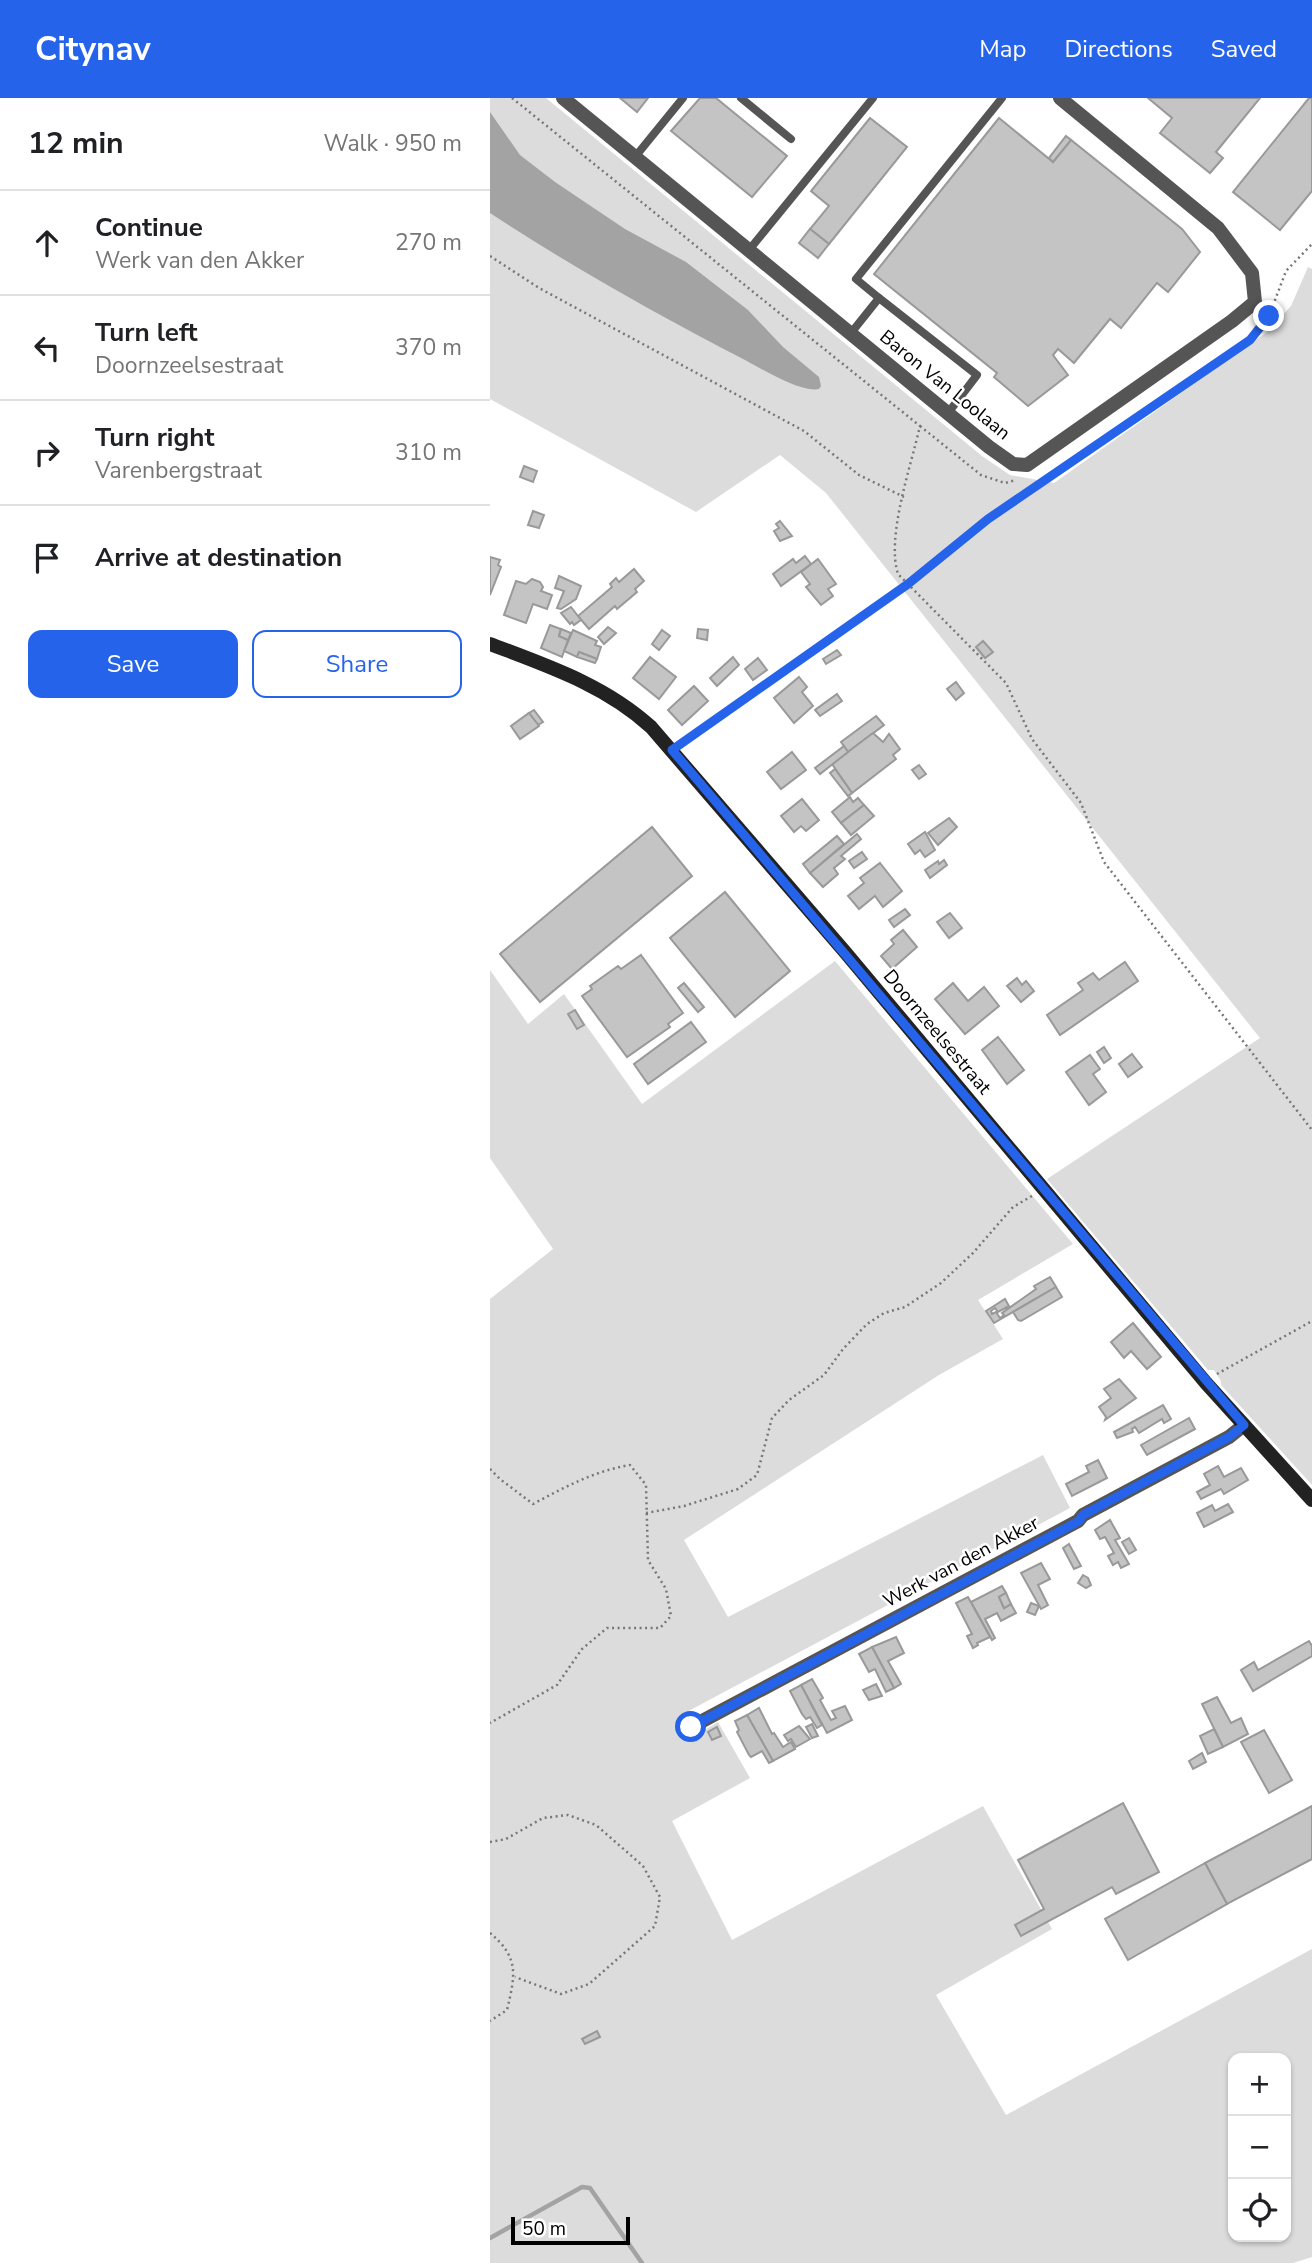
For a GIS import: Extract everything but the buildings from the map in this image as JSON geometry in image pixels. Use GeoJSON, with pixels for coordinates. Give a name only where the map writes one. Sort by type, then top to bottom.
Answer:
{"type":"FeatureCollection","features":[{"type":"Feature","properties":{"kind":"main road","name":"Doornzeelsestraat"},"geometry":{"type":"LineString","coordinates":[[490,644],[591,684],[633,710],[672,750],[1206,1383],[1312,1500]]}},
{"type":"Feature","properties":{"kind":"street","name":"Baron Van Loolaan"},"geometry":{"type":"LineString","coordinates":[[563,98],[989,447],[1013,464],[1027,465]]}},
{"type":"Feature","properties":{"kind":"street"},"geometry":{"type":"LineString","coordinates":[[1027,465],[1255,302],[1252,274],[1218,228],[1060,98]]}},
{"type":"Feature","properties":{"kind":"street","name":"Werk van den Akker"},"geometry":{"type":"LineString","coordinates":[[691,1727],[1079,1521],[1083,1515],[1229,1437],[1244,1425]]}},
{"type":"Feature","properties":{"kind":"lane"},"geometry":{"type":"LineString","coordinates":[[635,157],[683,98]]}},
{"type":"Feature","properties":{"kind":"lane"},"geometry":{"type":"LineString","coordinates":[[741,98],[791,139]]}},
{"type":"Feature","properties":{"kind":"lane"},"geometry":{"type":"LineString","coordinates":[[749,250],[873,98]]}},
{"type":"Feature","properties":{"kind":"lane"},"geometry":{"type":"LineString","coordinates":[[948,413],[977,375],[856,279],[1002,98]]}},
{"type":"Feature","properties":{"kind":"lane"},"geometry":{"type":"LineString","coordinates":[[851,333],[879,298]]}},
{"type":"Feature","properties":{"kind":"path"},"geometry":{"type":"LineString","coordinates":[[512,98],[981,475],[1005,483],[1028,477],[1027,465]]}},
{"type":"Feature","properties":{"kind":"path"},"geometry":{"type":"LineString","coordinates":[[672,750],[908,584],[988,519],[1250,340],[1269,316],[1286,271],[1312,244]]}},
{"type":"Feature","properties":{"kind":"path"},"geometry":{"type":"LineString","coordinates":[[490,256],[538,288],[804,431],[859,475],[904,496]]}},
{"type":"Feature","properties":{"kind":"path"},"geometry":{"type":"LineString","coordinates":[[919,426],[895,537],[898,574],[1006,684],[1032,738],[1081,803],[1104,862],[1312,1130]]}},
{"type":"Feature","properties":{"kind":"path"},"geometry":{"type":"LineString","coordinates":[[646,1513],[684,1506],[738,1489],[757,1475],[772,1419],[789,1400],[824,1375],[843,1349],[867,1324],[884,1313],[905,1307],[941,1283],[973,1253],[1013,1207],[1044,1189]]}},
{"type":"Feature","properties":{"kind":"path"},"geometry":{"type":"LineString","coordinates":[[1206,1383],[1224,1368],[1312,1321]]}},
{"type":"Feature","properties":{"kind":"path"},"geometry":{"type":"LineString","coordinates":[[490,1469],[533,1504],[604,1469],[630,1465],[646,1485],[648,1560],[666,1589],[671,1616],[660,1628],[607,1628],[582,1649],[557,1685],[490,1723]]}},
{"type":"Feature","properties":{"kind":"path"},"geometry":{"type":"LineString","coordinates":[[490,1842],[506,1839],[543,1818],[568,1815],[596,1825],[643,1866],[660,1897],[655,1926],[589,1984],[561,1994],[515,1977]]}},
{"type":"Feature","properties":{"kind":"path"},"geometry":{"type":"LineString","coordinates":[[490,1933],[505,1946],[515,1977],[507,2010],[490,2021]]}},
{"type":"Feature","properties":{"kind":"shaded area"},"geometry":{"type":"Polygon","coordinates":[[[490,98],[546,98],[982,456],[1010,475],[1054,483],[1267,332],[1291,306],[1308,267],[1312,269],[1312,1485],[1221,1385],[1214,1370],[1208,1370],[1047,1179],[1260,1038],[826,493],[780,455],[696,512],[490,399],[490,98]]]}},
{"type":"Feature","properties":{"kind":"shaded area"},"geometry":{"type":"Polygon","coordinates":[[[490,112],[520,155],[555,182],[625,229],[686,262],[748,310],[783,347],[819,377],[819,389],[802,387],[782,379],[680,326],[490,213],[490,112]]]}},
{"type":"Feature","properties":{"kind":"shaded area"},"geometry":{"type":"Polygon","coordinates":[[[835,961],[1073,1244],[978,1300],[1003,1339],[939,1375],[684,1540],[728,1617],[1043,1455],[1070,1508],[681,1715],[690,1739],[718,1722],[750,1778],[672,1821],[732,1940],[983,1806],[1052,1929],[936,1995],[1006,2115],[1312,1949],[1312,2257],[1293,2263],[490,2263],[490,1299],[553,1249],[490,1158],[490,970],[528,1024],[564,994],[642,1104],[835,961]]]}},
{"type":"Feature","properties":{"kind":"waterway"},"geometry":{"type":"LineString","coordinates":[[490,2238],[582,2187],[590,2188],[642,2263]]}},
{"type":"Feature","properties":{"kind":"route"},"geometry":{"type":"LineString","coordinates":[[691,1727],[977,1577],[1079,1521],[1083,1515],[1229,1437],[1244,1425],[672,750],[908,584],[988,519],[1250,340],[1269,316]]}}]}
